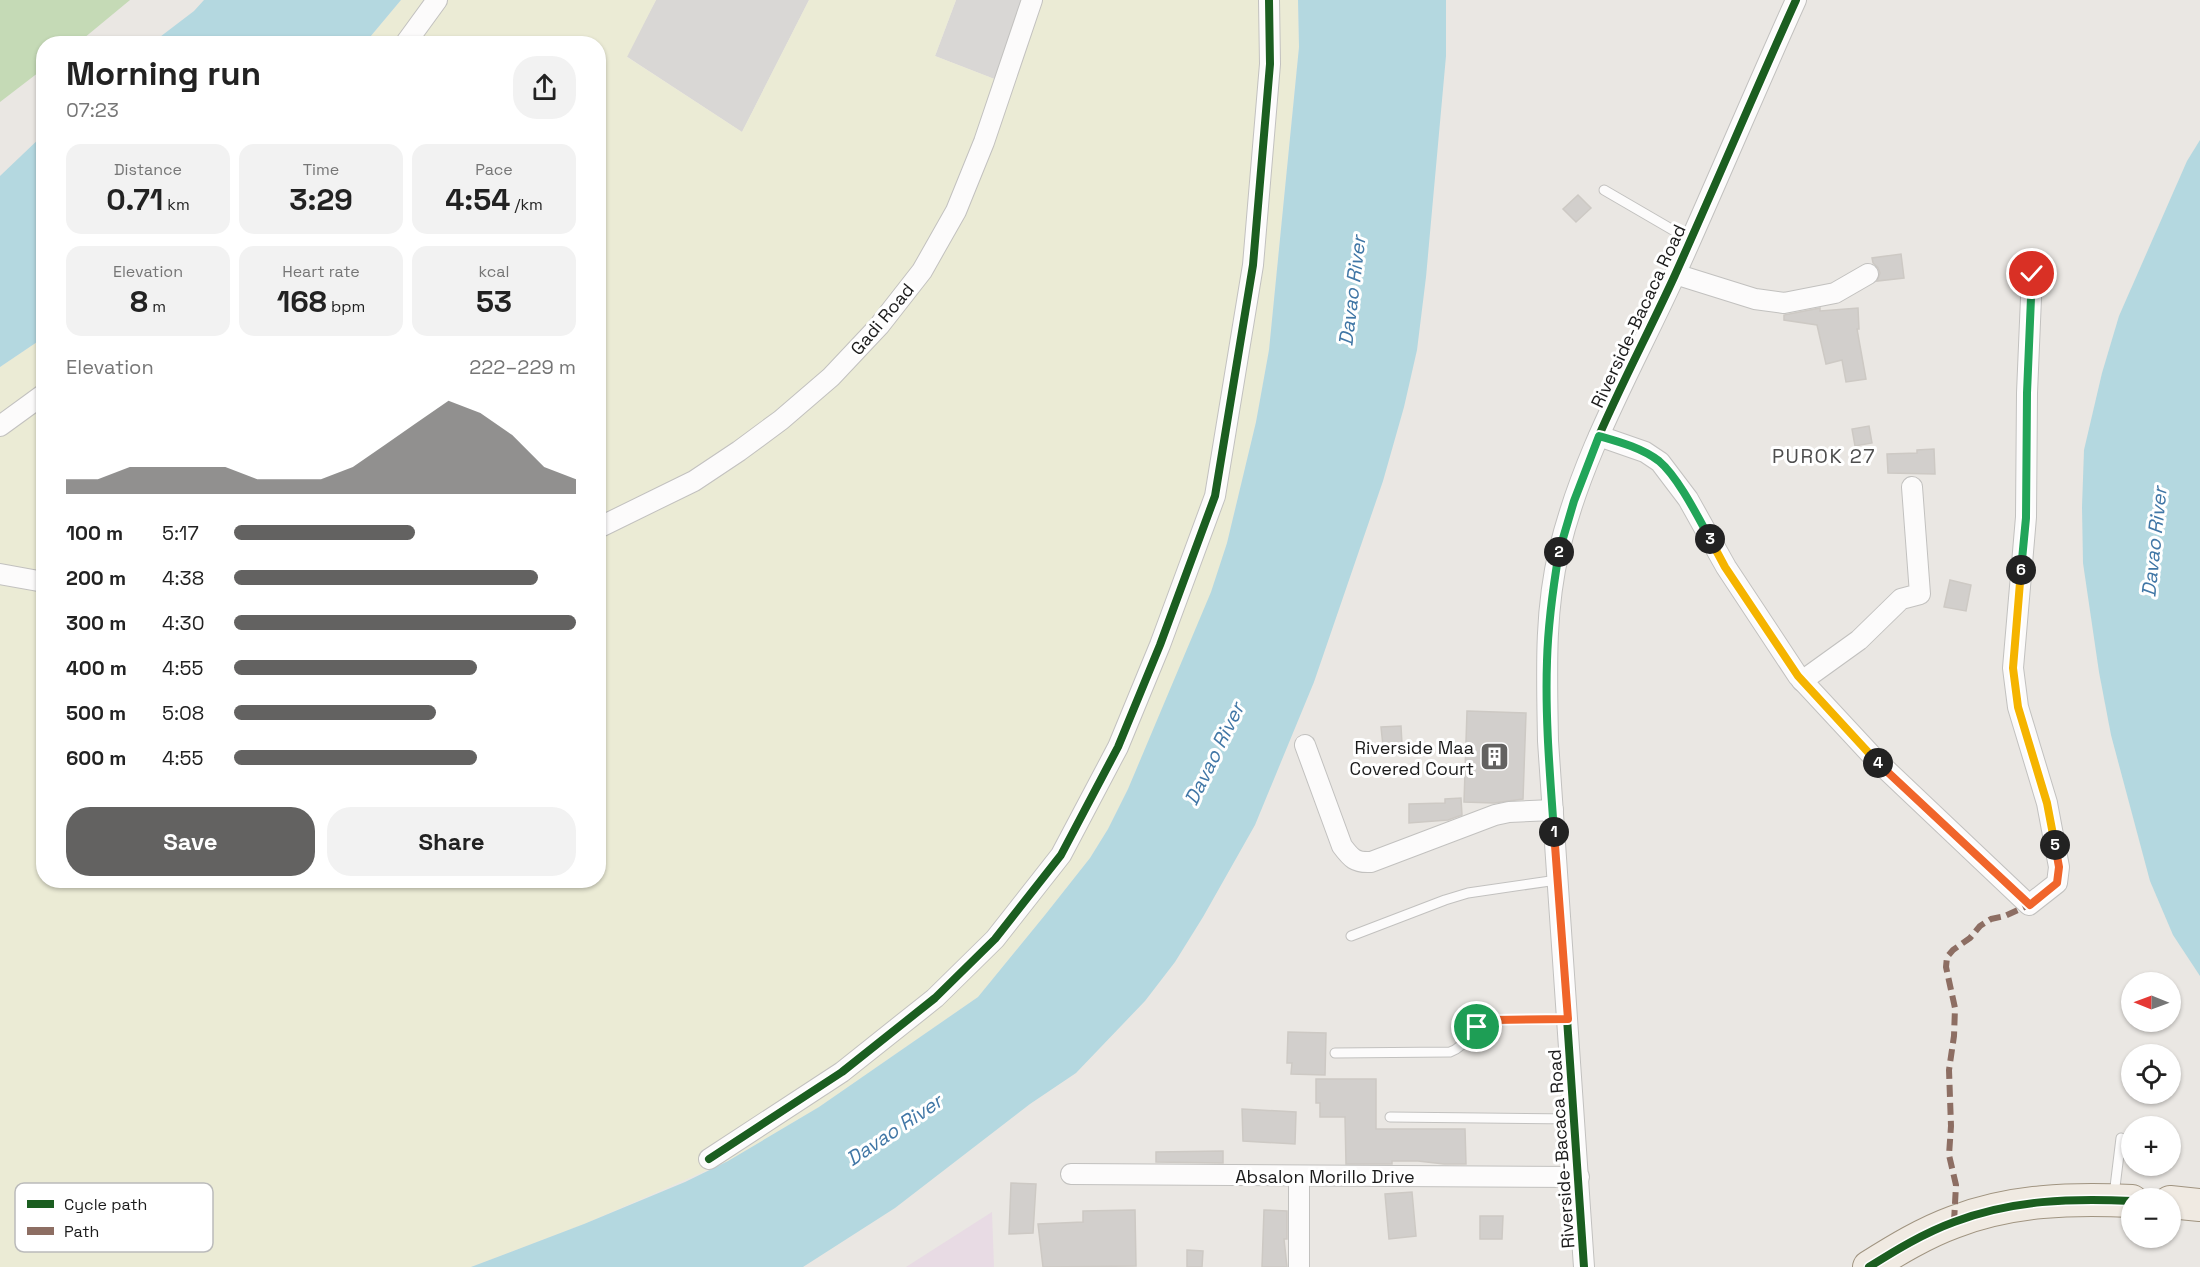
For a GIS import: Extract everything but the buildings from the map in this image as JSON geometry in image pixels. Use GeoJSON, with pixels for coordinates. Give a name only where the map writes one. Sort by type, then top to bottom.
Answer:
{"type":"FeatureCollection","features":[{"type":"Feature","properties":{"kind":"main road"},"geometry":{"type":"LineString","coordinates":[[1869,1267],[1913,1240],[1954,1222],[1984,1213],[2043,1202],[2082,1199],[2121,1200]]}},
{"type":"Feature","properties":{"kind":"main road"},"geometry":{"type":"LineString","coordinates":[[2181,1203],[2200,1205]]}},
{"type":"Feature","properties":{"kind":"street"},"geometry":{"type":"LineString","coordinates":[[411,36],[437,0]]}},
{"type":"Feature","properties":{"kind":"street","name":"Gadi Road"},"geometry":{"type":"LineString","coordinates":[[606,524],[694,481],[782,420],[831,377],[879,326],[922,271],[956,211],[984,142],[1032,0]]}},
{"type":"Feature","properties":{"kind":"street"},"geometry":{"type":"LineString","coordinates":[[709,1159],[842,1072],[935,998],[995,939],[1061,855],[1118,747],[1160,645],[1215,495],[1253,265],[1270,64],[1269,0]]}},
{"type":"Feature","properties":{"kind":"street","name":"Riverside-Bacaca Road"},"geometry":{"type":"LineString","coordinates":[[1584,1267],[1548,741],[1546,662],[1551,600],[1559,551],[1571,511],[1599,436],[1675,274],[1796,0]]}},
{"type":"Feature","properties":{"kind":"street"},"geometry":{"type":"LineString","coordinates":[[1675,274],[1755,299],[1784,303],[1835,293],[1868,274]]}},
{"type":"Feature","properties":{"kind":"street"},"geometry":{"type":"LineString","coordinates":[[1599,436],[1637,449],[1660,462],[1688,499],[1725,567],[1802,681],[1875,760],[2030,905],[2057,883],[2059,867],[2047,803],[2018,707],[2013,668],[2026,518],[2027,393],[2032,274]]}},
{"type":"Feature","properties":{"kind":"street"},"geometry":{"type":"LineString","coordinates":[[0,426],[36,400]]}},
{"type":"Feature","properties":{"kind":"street"},"geometry":{"type":"LineString","coordinates":[[1802,681],[1859,640],[1901,600],[1920,594],[1912,487]]}},
{"type":"Feature","properties":{"kind":"street"},"geometry":{"type":"LineString","coordinates":[[0,574],[36,581]]}},
{"type":"Feature","properties":{"kind":"street"},"geometry":{"type":"LineString","coordinates":[[1305,745],[1342,846],[1352,860],[1360,863],[1371,862],[1495,815],[1553,810]]}},
{"type":"Feature","properties":{"kind":"street","name":"Absalon Morillo Drive"},"geometry":{"type":"LineString","coordinates":[[1071,1173],[1299,1177],[1579,1177]]}},
{"type":"Feature","properties":{"kind":"street"},"geometry":{"type":"LineString","coordinates":[[1299,1177],[1299,1267]]}},
{"type":"Feature","properties":{"kind":"lane"},"geometry":{"type":"LineString","coordinates":[[1604,190],[1690,240]]}},
{"type":"Feature","properties":{"kind":"lane"},"geometry":{"type":"LineString","coordinates":[[1351,936],[1468,893],[1557,880]]}},
{"type":"Feature","properties":{"kind":"lane"},"geometry":{"type":"LineString","coordinates":[[1335,1053],[1450,1052],[1458,1048],[1485,1021],[1568,1019]]}},
{"type":"Feature","properties":{"kind":"lane"},"geometry":{"type":"LineString","coordinates":[[1390,1117],[1575,1119]]}},
{"type":"Feature","properties":{"kind":"shaded area"},"geometry":{"type":"Polygon","coordinates":[[[656,0],[809,0],[742,132],[626,56],[656,0]]]}},
{"type":"Feature","properties":{"kind":"shaded area"},"geometry":{"type":"Polygon","coordinates":[[[956,0],[1040,0],[1010,85],[935,56],[956,0]]]}},
{"type":"Feature","properties":{"kind":"shaded area"},"geometry":{"type":"Polygon","coordinates":[[[992,1212],[994,1267],[906,1267],[992,1212]]]}},
{"type":"Feature","properties":{"kind":"green space"},"geometry":{"type":"Polygon","coordinates":[[[0,0],[130,0],[86,36],[36,36],[36,74],[0,102],[0,0]]]}},
{"type":"Feature","properties":{"kind":"green space"},"geometry":{"type":"Polygon","coordinates":[[[401,0],[656,0],[627,57],[742,132],[809,0],[956,0],[935,56],[1010,85],[1040,0],[1298,0],[1299,47],[1269,350],[1256,422],[1227,543],[1212,592],[1128,789],[1090,858],[1045,915],[978,997],[819,1107],[728,1161],[584,1224],[471,1267],[0,1267],[0,367],[36,343],[36,888],[606,888],[606,36],[371,36],[401,0]]]}},
{"type":"Feature","properties":{"kind":"water"},"geometry":{"type":"Polygon","coordinates":[[[204,0],[401,0],[371,36],[161,36],[194,11],[204,0]]]}},
{"type":"Feature","properties":{"kind":"water","name":"Davao River"},"geometry":{"type":"Polygon","coordinates":[[[1298,0],[1446,0],[1446,56],[1417,350],[1383,481],[1314,682],[1255,825],[1175,962],[1145,1001],[1076,1073],[1030,1104],[895,1208],[803,1267],[471,1267],[685,1182],[728,1161],[819,1107],[978,997],[1090,858],[1128,789],[1211,592],[1227,543],[1256,422],[1269,350],[1299,47],[1298,0]]]}},
{"type":"Feature","properties":{"kind":"water","name":"Davao River"},"geometry":{"type":"Polygon","coordinates":[[[2200,140],[2200,976],[2173,935],[2150,881],[2111,735],[2083,563],[2082,507],[2084,450],[2102,373],[2119,316],[2187,161],[2200,140]]]}},
{"type":"Feature","properties":{"kind":"water"},"geometry":{"type":"Polygon","coordinates":[[[36,142],[36,343],[0,367],[0,176],[36,142]]]}},
{"type":"Feature","properties":{"kind":"marked path"},"geometry":{"type":"LineString","coordinates":[[1954,1222],[1956,1185],[1949,1155],[1951,1126],[1949,1070],[1955,1008],[1946,967],[1947,957],[1970,938],[1980,926],[1991,919],[2005,916],[2029,905]]}},
{"type":"Feature","properties":{"kind":"cycle path"},"geometry":{"type":"LineString","coordinates":[[709,1159],[842,1072],[935,998],[995,939],[1061,855],[1118,747],[1160,645],[1215,496],[1253,265],[1270,64],[1269,0]]}},
{"type":"Feature","properties":{"kind":"cycle path"},"geometry":{"type":"LineString","coordinates":[[1584,1267],[1548,741],[1548,645],[1554,574],[1569,515],[1595,445],[1675,275],[1796,0]]}},
{"type":"Feature","properties":{"kind":"cycle path"},"geometry":{"type":"LineString","coordinates":[[1869,1267],[1932,1231],[1997,1209],[2042,1202],[2121,1201]]}},
{"type":"Feature","properties":{"kind":"place","name":"Riverside Maa Covered Court"},"geometry":{"type":"Point","coordinates":[1495,757]}},
{"type":"Feature","properties":{"kind":"district","name":"PUROK 27"},"geometry":{"type":"Point","coordinates":[1824,456]}},
{"type":"Feature","properties":{"kind":"route"},"geometry":{"type":"LineString","coordinates":[[1477,1027],[1485,1021],[1494,1020],[1568,1019],[1548,741],[1546,662],[1551,600],[1559,551],[1574,501],[1599,436],[1645,452],[1660,462],[1688,499],[1725,567],[1798,676],[1875,760],[2030,905],[2057,883],[2059,867],[2047,803],[2018,707],[2013,668],[2026,518],[2027,393],[2032,274]]}}]}
